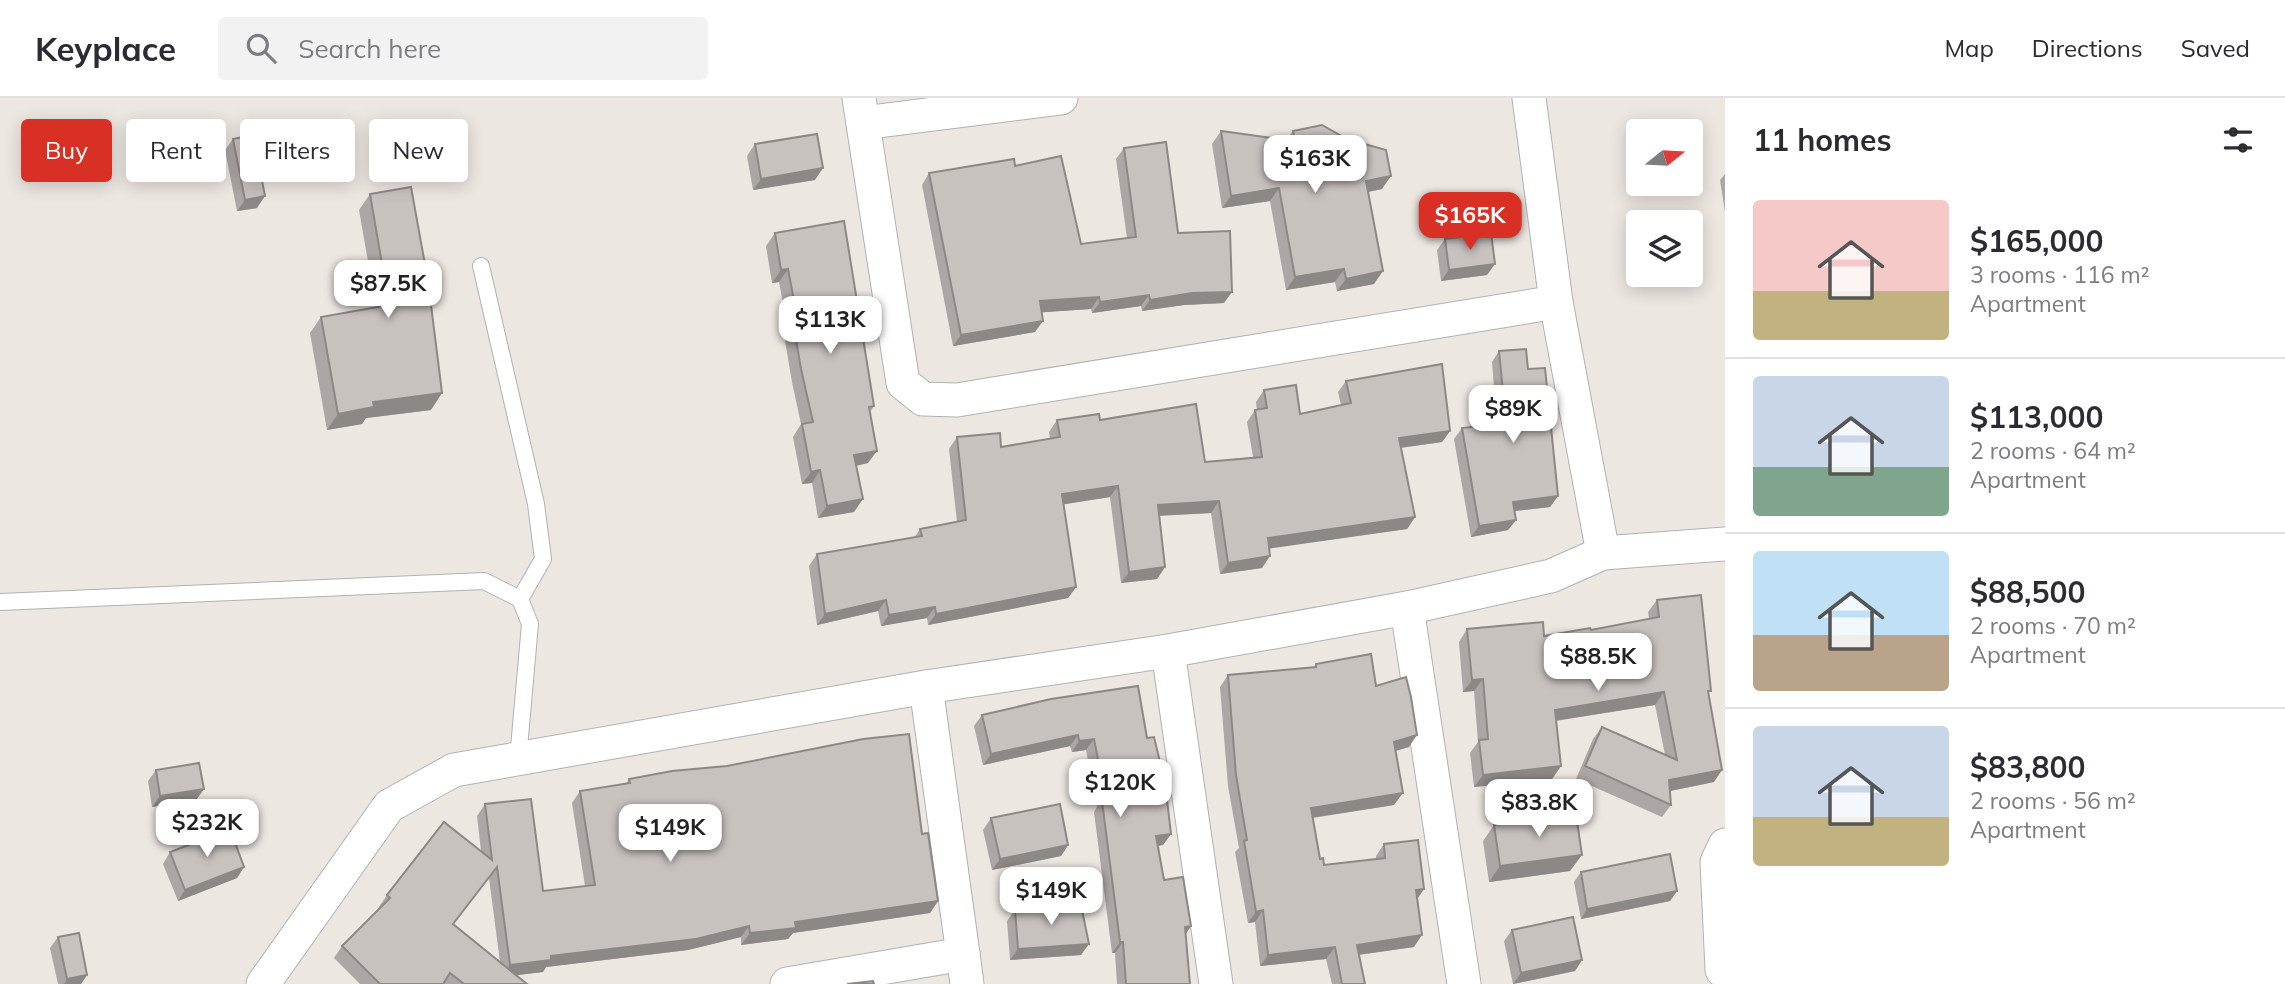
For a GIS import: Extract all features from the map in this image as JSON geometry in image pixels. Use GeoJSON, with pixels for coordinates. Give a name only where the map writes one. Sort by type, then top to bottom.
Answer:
{"type":"FeatureCollection","features":[{"type":"Feature","properties":{"kind":"street"},"geometry":{"type":"LineString","coordinates":[[1061,98],[861,110],[903,383],[923,399],[957,400],[1556,302]]}},
{"type":"Feature","properties":{"kind":"street"},"geometry":{"type":"LineString","coordinates":[[1529,98],[1556,302],[1603,553]]}},
{"type":"Feature","properties":{"kind":"street"},"geometry":{"type":"LineString","coordinates":[[263,984],[389,806],[454,770],[926,687],[1168,650],[1406,608],[1551,576],[1603,553],[1725,544]]}},
{"type":"Feature","properties":{"kind":"street"},"geometry":{"type":"LineString","coordinates":[[1406,608],[1464,984]]}},
{"type":"Feature","properties":{"kind":"street"},"geometry":{"type":"LineString","coordinates":[[1168,650],[1216,984]]}},
{"type":"Feature","properties":{"kind":"street"},"geometry":{"type":"LineString","coordinates":[[787,984],[965,969],[926,687]]}},
{"type":"Feature","properties":{"kind":"street"},"geometry":{"type":"LineString","coordinates":[[1716,974],[1717,862],[1725,845]]}},
{"type":"Feature","properties":{"kind":"lane"},"geometry":{"type":"LineString","coordinates":[[481,266],[537,504],[542,559],[520,599]]}},
{"type":"Feature","properties":{"kind":"lane"},"geometry":{"type":"LineString","coordinates":[[0,602],[484,581],[520,599],[530,624],[518,759]]}},
{"type":"Feature","properties":{"kind":"building"},"geometry":{"type":"Polygon","coordinates":[[[1322,125],[1347,139],[1386,150],[1391,176],[1366,181],[1383,271],[1346,279],[1344,269],[1295,277],[1279,188],[1231,196],[1221,131],[1295,141],[1293,131],[1322,125]]]}},
{"type":"Feature","properties":{"kind":"building"},"geometry":{"type":"Polygon","coordinates":[[[817,134],[823,168],[761,179],[755,144],[817,134]]]}},
{"type":"Feature","properties":{"kind":"building"},"geometry":{"type":"Polygon","coordinates":[[[240,138],[240,175],[233,139],[240,138]]]}},
{"type":"Feature","properties":{"kind":"building"},"geometry":{"type":"Polygon","coordinates":[[[1166,142],[1178,233],[1230,231],[1232,292],[1192,293],[1150,300],[1149,295],[1100,302],[1099,297],[1040,301],[1043,321],[961,335],[929,173],[1014,159],[1015,166],[1061,156],[1081,244],[1136,237],[1124,148],[1166,142]]]}},
{"type":"Feature","properties":{"kind":"building"},"geometry":{"type":"Polygon","coordinates":[[[241,182],[262,182],[265,196],[245,200],[241,182]]]}},
{"type":"Feature","properties":{"kind":"building"},"geometry":{"type":"Polygon","coordinates":[[[411,187],[428,281],[442,393],[373,402],[374,407],[338,414],[321,317],[389,305],[370,194],[411,187]]]}},
{"type":"Feature","properties":{"kind":"building"},"geometry":{"type":"Polygon","coordinates":[[[844,221],[874,406],[869,407],[877,451],[854,455],[863,499],[827,506],[820,470],[811,472],[802,424],[813,422],[794,328],[799,327],[788,269],[781,270],[775,233],[844,221]]]}},
{"type":"Feature","properties":{"kind":"building"},"geometry":{"type":"Polygon","coordinates":[[[1491,233],[1495,264],[1449,270],[1445,239],[1491,233]]]}},
{"type":"Feature","properties":{"kind":"building"},"geometry":{"type":"Polygon","coordinates":[[[1526,349],[1528,369],[1545,368],[1558,496],[1513,502],[1516,520],[1479,526],[1462,428],[1506,423],[1499,351],[1526,349]]]}},
{"type":"Feature","properties":{"kind":"building"},"geometry":{"type":"Polygon","coordinates":[[[1442,364],[1450,431],[1399,438],[1415,517],[1268,538],[1270,556],[1228,563],[1219,501],[1158,505],[1165,567],[1129,572],[1118,486],[1062,494],[1076,587],[936,614],[935,607],[889,615],[886,600],[825,614],[817,554],[922,536],[920,529],[966,520],[957,437],[1000,433],[1001,447],[1060,437],[1057,420],[1099,414],[1100,420],[1196,404],[1205,462],[1262,457],[1255,410],[1267,408],[1264,390],[1296,385],[1300,414],[1351,403],[1346,381],[1442,364]]]}},
{"type":"Feature","properties":{"kind":"building"},"geometry":{"type":"Polygon","coordinates":[[[1701,595],[1711,691],[1708,691],[1722,770],[1669,780],[1671,805],[1585,766],[1602,727],[1677,760],[1664,692],[1555,710],[1561,766],[1483,775],[1479,740],[1488,739],[1483,679],[1472,680],[1467,629],[1543,622],[1544,636],[1590,628],[1591,630],[1659,617],[1657,600],[1701,595]]]}},
{"type":"Feature","properties":{"kind":"building"},"geometry":{"type":"Polygon","coordinates":[[[1371,654],[1376,686],[1406,677],[1411,697],[1417,735],[1394,742],[1403,793],[1311,808],[1320,859],[1323,858],[1324,865],[1385,858],[1384,844],[1418,840],[1424,889],[1416,890],[1422,935],[1357,945],[1365,984],[1342,984],[1335,947],[1268,955],[1263,910],[1256,912],[1244,841],[1247,840],[1236,775],[1228,675],[1316,667],[1316,664],[1371,654]]]}},
{"type":"Feature","properties":{"kind":"building"},"geometry":{"type":"Polygon","coordinates":[[[1138,686],[1147,738],[1154,737],[1165,783],[1171,834],[1156,836],[1164,880],[1183,877],[1191,926],[1185,927],[1190,984],[1126,984],[1123,942],[1120,942],[1102,801],[1106,800],[1094,739],[1079,741],[1078,735],[991,754],[982,715],[1051,699],[1138,686]]]}},
{"type":"Feature","properties":{"kind":"building"},"geometry":{"type":"Polygon","coordinates":[[[909,734],[922,834],[928,833],[938,901],[795,922],[796,928],[750,933],[749,926],[696,939],[551,956],[551,960],[510,965],[497,867],[453,924],[527,984],[464,984],[450,973],[443,984],[380,984],[342,946],[390,898],[387,895],[444,822],[492,860],[485,804],[531,799],[543,891],[595,885],[580,791],[630,783],[629,779],[672,771],[727,766],[863,739],[909,734]]]}},
{"type":"Feature","properties":{"kind":"building"},"geometry":{"type":"Polygon","coordinates":[[[199,763],[204,789],[160,796],[156,770],[199,763]]]}},
{"type":"Feature","properties":{"kind":"building"},"geometry":{"type":"Polygon","coordinates":[[[1573,794],[1582,855],[1500,866],[1494,825],[1564,815],[1573,794]]]}},
{"type":"Feature","properties":{"kind":"building"},"geometry":{"type":"Polygon","coordinates":[[[1060,804],[1068,845],[1000,859],[991,818],[1060,804]]]}},
{"type":"Feature","properties":{"kind":"building"},"geometry":{"type":"Polygon","coordinates":[[[230,829],[244,867],[185,890],[170,852],[230,829]]]}},
{"type":"Feature","properties":{"kind":"building"},"geometry":{"type":"Polygon","coordinates":[[[1670,854],[1677,891],[1587,909],[1581,872],[1670,854]]]}},
{"type":"Feature","properties":{"kind":"building"},"geometry":{"type":"Polygon","coordinates":[[[1081,905],[1089,944],[1018,949],[1015,910],[1081,905]]]}},
{"type":"Feature","properties":{"kind":"building"},"geometry":{"type":"Polygon","coordinates":[[[1573,917],[1582,960],[1521,973],[1512,930],[1573,917]]]}},
{"type":"Feature","properties":{"kind":"building"},"geometry":{"type":"Polygon","coordinates":[[[79,933],[87,975],[67,979],[58,937],[79,933]]]}},
{"type":"Feature","properties":{"kind":"building"},"geometry":{"type":"Polygon","coordinates":[[[873,981],[874,984],[847,984],[873,981]]]}}]}
